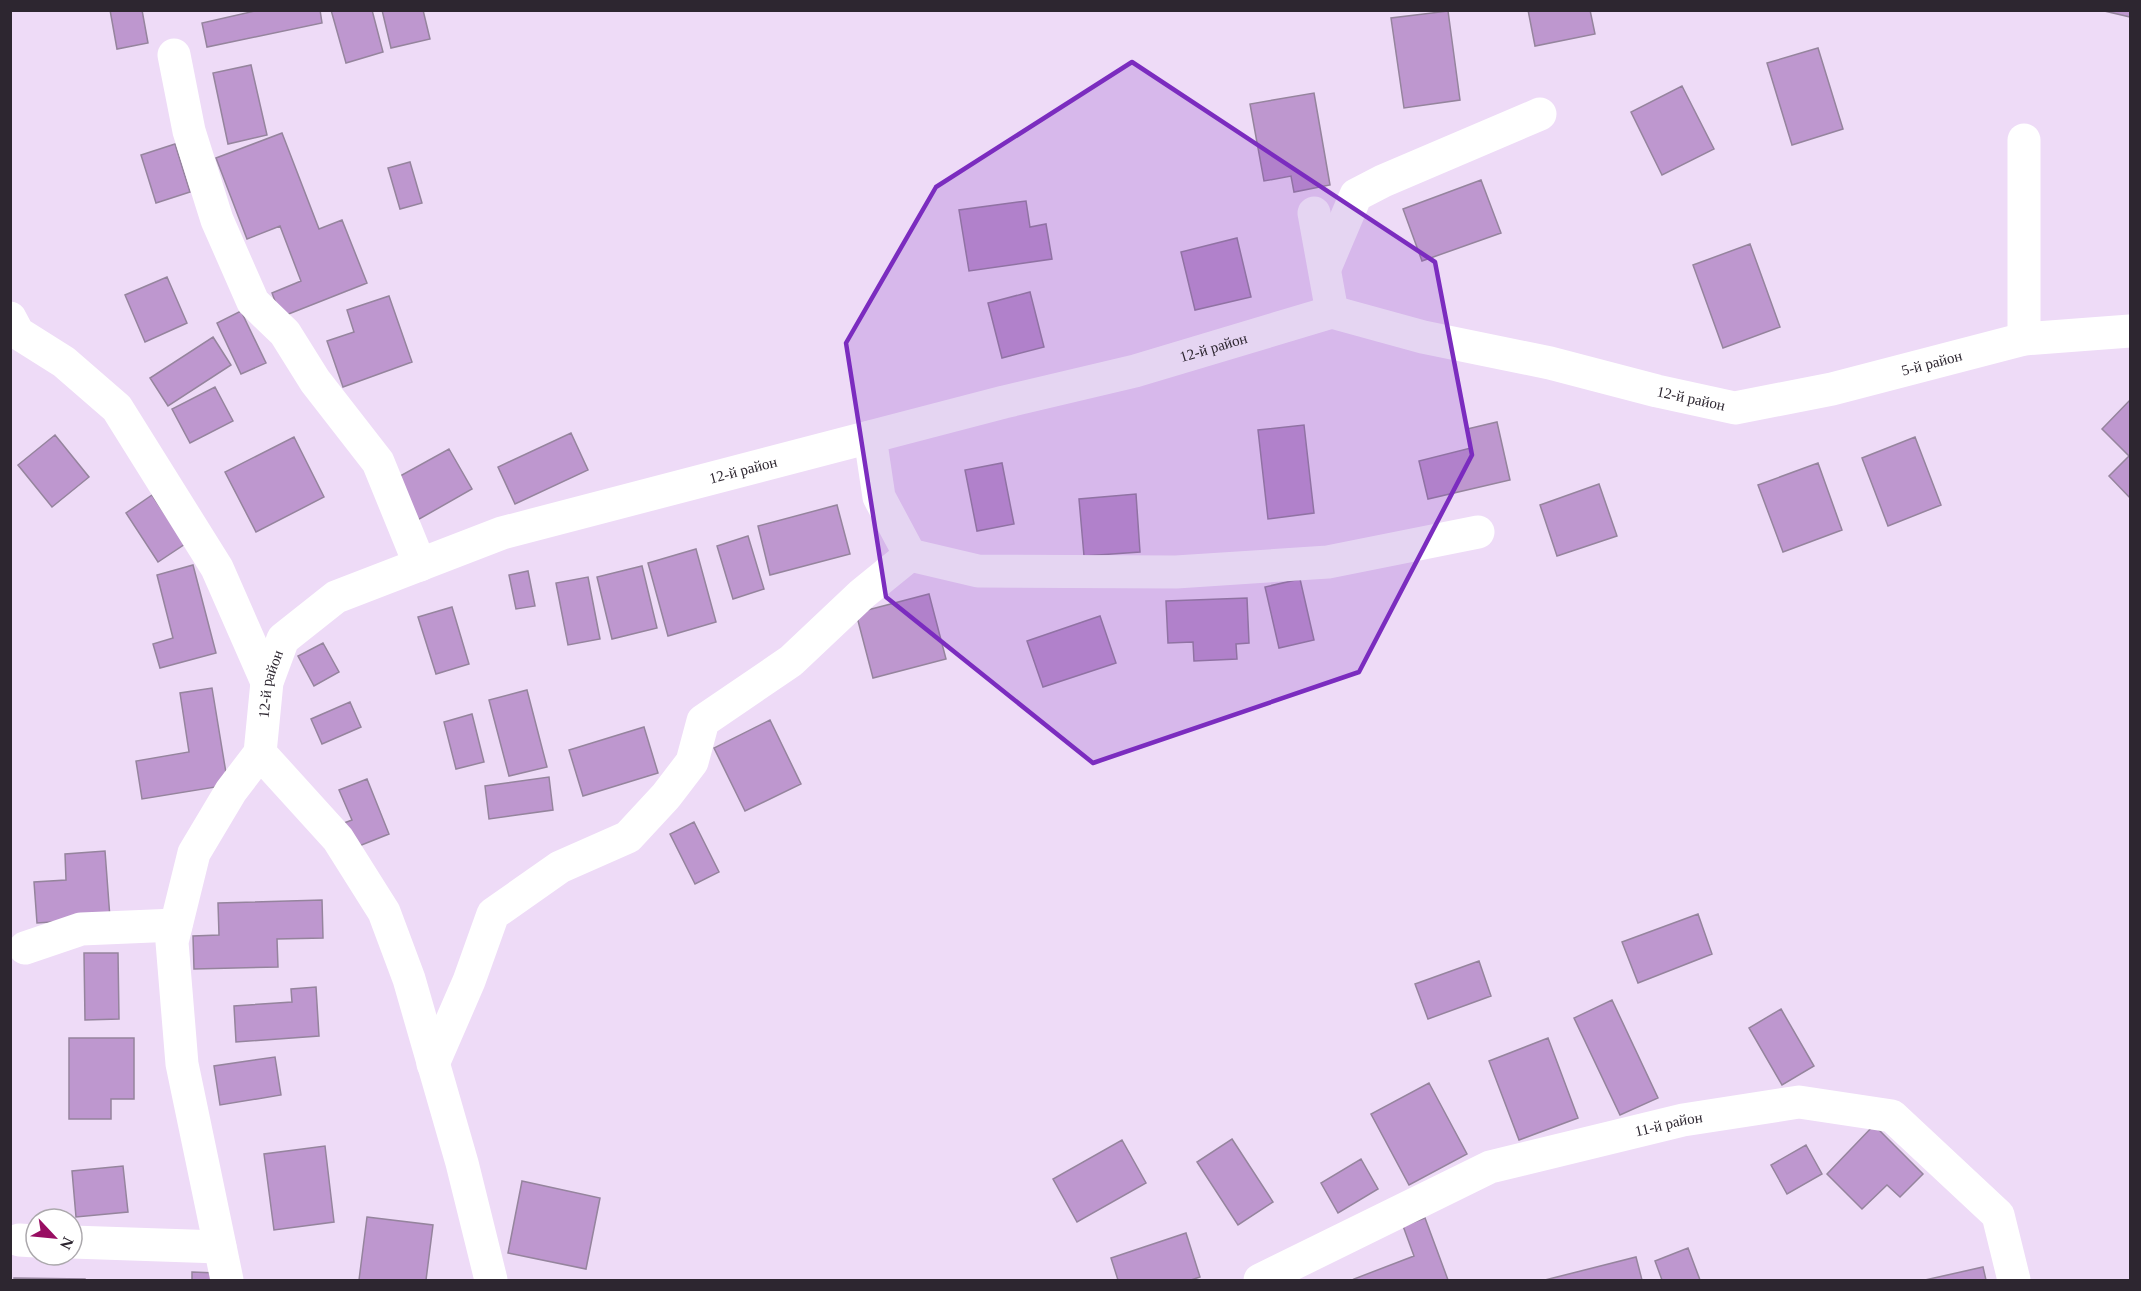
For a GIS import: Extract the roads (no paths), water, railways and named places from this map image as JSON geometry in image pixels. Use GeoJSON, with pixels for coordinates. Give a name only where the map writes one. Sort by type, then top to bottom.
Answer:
{"type":"FeatureCollection","features":[{"type":"Feature","properties":{"kind":"street"},"geometry":{"type":"LineString","coordinates":[[174,55],[189,132],[217,220],[253,302],[285,333],[315,381],[378,462],[420,565]]}},
{"type":"Feature","properties":{"kind":"street"},"geometry":{"type":"LineString","coordinates":[[1324,268],[1356,195],[1383,181],[1540,114]]}},
{"type":"Feature","properties":{"kind":"street"},"geometry":{"type":"LineString","coordinates":[[2024,140],[2024,339]]}},
{"type":"Feature","properties":{"kind":"street"},"geometry":{"type":"LineString","coordinates":[[1314,213],[1332,312]]}},
{"type":"Feature","properties":{"kind":"street","name":"12-й район"},"geometry":{"type":"LineString","coordinates":[[260,753],[267,682],[284,639],[336,597],[502,533],[1135,371],[1332,312],[1423,337],[1550,363],[1657,391],[1735,408]]}},
{"type":"Feature","properties":{"kind":"street"},"geometry":{"type":"LineString","coordinates":[[10,318],[18,333],[64,363],[117,408],[217,568],[267,682]]}},
{"type":"Feature","properties":{"kind":"street","name":"5-й район"},"geometry":{"type":"LineString","coordinates":[[1735,408],[1832,389],[2024,339],[2130,331]]}},
{"type":"Feature","properties":{"kind":"street"},"geometry":{"type":"LineString","coordinates":[[870,437],[879,497],[910,555],[978,571],[1176,572],[1328,562],[1478,532]]}},
{"type":"Feature","properties":{"kind":"street"},"geometry":{"type":"LineString","coordinates":[[433,1064],[469,981],[493,914],[560,867],[627,837],[666,796],[692,762],[703,721],[791,661],[862,594],[910,555]]}},
{"type":"Feature","properties":{"kind":"street"},"geometry":{"type":"LineString","coordinates":[[227,1281],[182,1064],[172,942],[194,853],[231,791],[260,753],[338,839],[384,912],[409,979],[462,1163],[491,1281]]}},
{"type":"Feature","properties":{"kind":"street"},"geometry":{"type":"LineString","coordinates":[[26,948],[81,929],[176,925]]}},
{"type":"Feature","properties":{"kind":"street","name":"11-й район"},"geometry":{"type":"LineString","coordinates":[[1260,1281],[1490,1167],[1683,1120],[1799,1102],[1892,1116],[1998,1215],[2014,1281]]}},
{"type":"Feature","properties":{"kind":"street"},"geometry":{"type":"LineString","coordinates":[[84,1242],[220,1247]]}}]}
